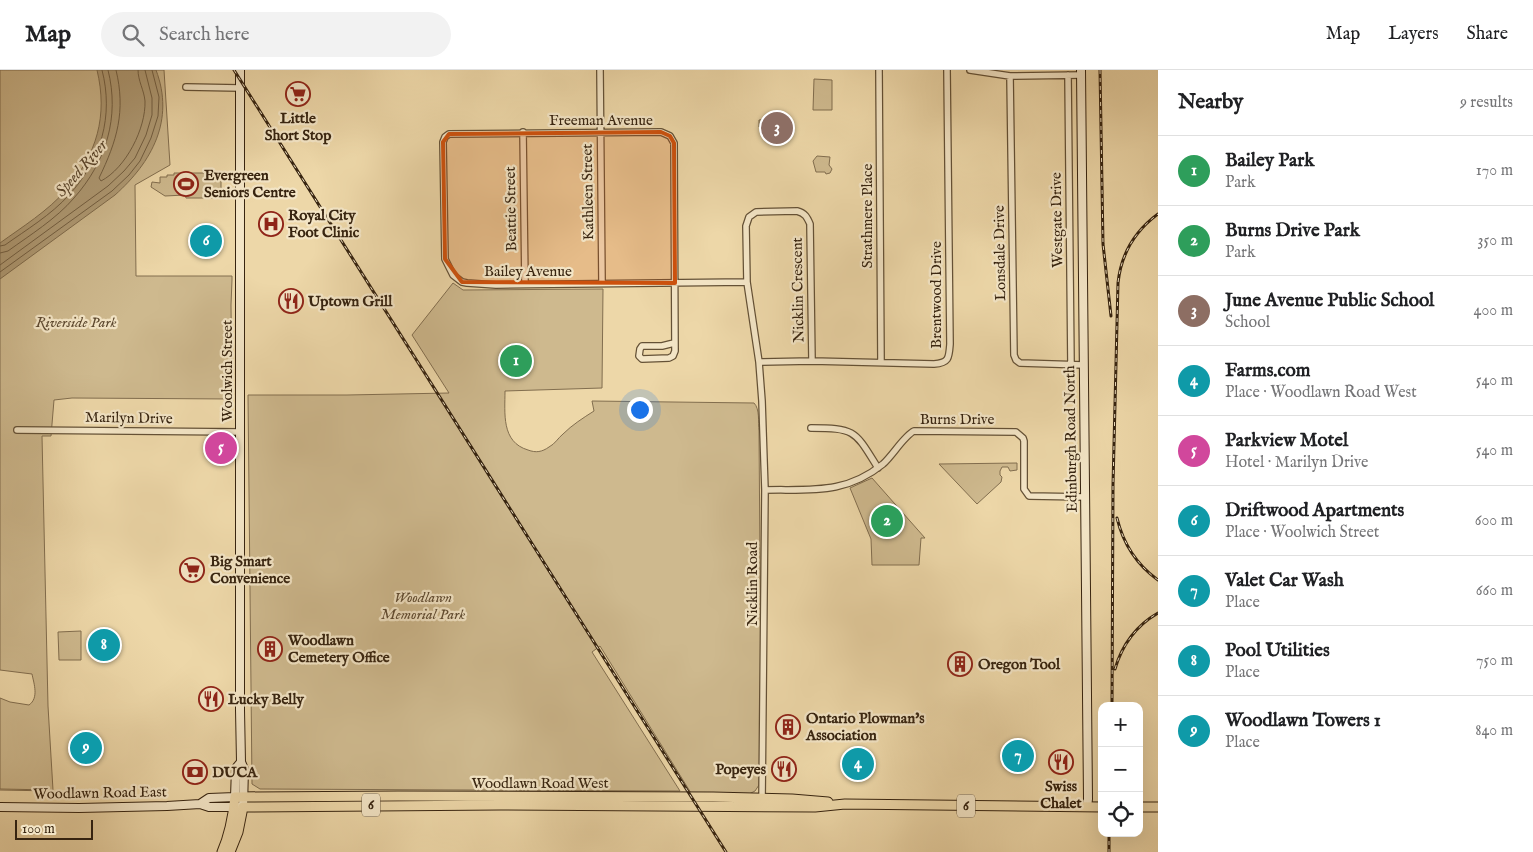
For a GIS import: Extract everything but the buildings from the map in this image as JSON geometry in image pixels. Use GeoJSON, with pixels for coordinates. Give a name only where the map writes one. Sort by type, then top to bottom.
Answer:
{"type":"FeatureCollection","features":[{"type":"Feature","properties":{"kind":"main road","name":"Woolwich Street"},"geometry":{"type":"LineString","coordinates":[[230,852],[238,832],[239,802],[244,769],[241,762],[240,70]]}},
{"type":"Feature","properties":{"kind":"main road","name":"Edinburgh Road North"},"geometry":{"type":"LineString","coordinates":[[1081,72],[1086,497],[1087,807]]}},
{"type":"Feature","properties":{"kind":"main road","name":"Woolwich Street"},"geometry":{"type":"LineString","coordinates":[[222,852],[228,840],[239,802]]}},
{"type":"Feature","properties":{"kind":"main road","name":"Woodlawn Road West"},"geometry":{"type":"LineString","coordinates":[[239,802],[382,805],[762,802],[815,807],[845,804],[1098,807]]}},
{"type":"Feature","properties":{"kind":"main road","name":"Woodlawn Road East"},"geometry":{"type":"LineString","coordinates":[[0,807],[79,808],[200,804],[209,807],[239,802]]}},
{"type":"Feature","properties":{"kind":"main road"},"geometry":{"type":"LineString","coordinates":[[1143,807],[1158,807]]}},
{"type":"Feature","properties":{"kind":"street","name":"Kathleen Street"},"geometry":{"type":"LineString","coordinates":[[600,70],[602,283]]}},
{"type":"Feature","properties":{"kind":"street","name":"Strathmere Place"},"geometry":{"type":"LineString","coordinates":[[879,70],[881,362]]}},
{"type":"Feature","properties":{"kind":"street","name":"Brentwood Drive"},"geometry":{"type":"LineString","coordinates":[[759,362],[812,361],[941,364],[946,361],[949,356],[947,70]]}},
{"type":"Feature","properties":{"kind":"street"},"geometry":{"type":"LineString","coordinates":[[970,70],[1010,76],[1068,75],[1081,72]]}},
{"type":"Feature","properties":{"kind":"street","name":"Westgate Drive"},"geometry":{"type":"LineString","coordinates":[[1068,75],[1071,365]]}},
{"type":"Feature","properties":{"kind":"street","name":"Lonsdale Drive"},"geometry":{"type":"LineString","coordinates":[[1010,76],[1014,355],[1020,363],[1084,365]]}},
{"type":"Feature","properties":{"kind":"street"},"geometry":{"type":"LineString","coordinates":[[186,87],[240,88]]}},
{"type":"Feature","properties":{"kind":"street","name":"Freeman Avenue"},"geometry":{"type":"LineString","coordinates":[[445,137],[449,134],[523,132],[661,132],[670,136],[674,142],[674,343]]}},
{"type":"Feature","properties":{"kind":"street","name":"Beattie Street"},"geometry":{"type":"LineString","coordinates":[[523,132],[525,284]]}},
{"type":"Feature","properties":{"kind":"street","name":"Bailey Avenue"},"geometry":{"type":"LineString","coordinates":[[445,137],[443,142],[445,259],[449,270],[462,282],[525,284],[747,282]]}},
{"type":"Feature","properties":{"kind":"street","name":"Nicklin Crescent"},"geometry":{"type":"LineString","coordinates":[[759,362],[747,282],[746,226],[749,217],[756,212],[785,210],[803,213],[810,224],[812,361]]}},
{"type":"Feature","properties":{"kind":"street"},"geometry":{"type":"LineString","coordinates":[[674,343],[673,356],[669,358],[642,359],[639,356],[642,346],[662,346],[674,343]]}},
{"type":"Feature","properties":{"kind":"street","name":"Nicklin Road"},"geometry":{"type":"LineString","coordinates":[[759,362],[765,490],[762,802]]}},
{"type":"Feature","properties":{"kind":"street"},"geometry":{"type":"LineString","coordinates":[[811,428],[839,428],[854,434],[863,444],[878,468]]}},
{"type":"Feature","properties":{"kind":"street","name":"Marilyn Drive"},"geometry":{"type":"LineString","coordinates":[[17,430],[240,432]]}},
{"type":"Feature","properties":{"kind":"street","name":"Burns Drive"},"geometry":{"type":"LineString","coordinates":[[765,490],[821,490],[835,488],[862,479],[892,456],[905,438],[914,431],[1016,432],[1024,441],[1024,489],[1029,496],[1086,497]]}},
{"type":"Feature","properties":{"kind":"highlighted area"},"geometry":{"type":"Polygon","coordinates":[[[661,132],[670,136],[674,143],[675,283],[462,282],[445,259],[443,142],[449,134],[661,132]]]}},
{"type":"Feature","properties":{"kind":"green space","name":"Riverside Park"},"geometry":{"type":"Polygon","coordinates":[[[0,70],[164,70],[170,165],[135,185],[136,276],[232,276],[232,399],[72,398],[54,400],[51,436],[42,436],[48,706],[53,790],[0,789],[0,698],[10,702],[29,705],[34,699],[35,691],[32,674],[0,670],[0,70]]]}},
{"type":"Feature","properties":{"kind":"green space"},"geometry":{"type":"Polygon","coordinates":[[[814,79],[832,80],[832,110],[813,110],[814,79]]]}},
{"type":"Feature","properties":{"kind":"green space"},"geometry":{"type":"Polygon","coordinates":[[[781,118],[786,126],[786,131],[780,137],[770,138],[766,126],[759,127],[759,120],[781,118]]]}},
{"type":"Feature","properties":{"kind":"green space"},"geometry":{"type":"Polygon","coordinates":[[[817,156],[830,157],[829,165],[832,169],[830,173],[816,172],[813,161],[817,156]]]}},
{"type":"Feature","properties":{"kind":"green space","name":"Evergreen Seniors Centre"},"geometry":{"type":"Polygon","coordinates":[[[174,173],[215,173],[215,177],[221,178],[221,198],[186,198],[185,195],[165,196],[151,187],[152,182],[160,183],[160,177],[174,175],[174,173]]]}},
{"type":"Feature","properties":{"kind":"green space","name":"Woodlawn Memorial Park"},"geometry":{"type":"Polygon","coordinates":[[[453,283],[463,290],[603,289],[602,388],[505,391],[505,417],[509,434],[519,446],[528,450],[539,452],[551,446],[570,428],[594,411],[592,401],[754,403],[756,406],[759,431],[761,691],[759,785],[755,791],[749,794],[691,793],[600,646],[592,652],[680,791],[260,789],[252,784],[248,395],[449,393],[412,335],[453,283]]]}},
{"type":"Feature","properties":{"kind":"green space"},"geometry":{"type":"Polygon","coordinates":[[[1017,463],[1017,470],[1010,471],[1008,467],[1002,467],[1000,471],[1001,482],[977,504],[939,464],[1017,463]]]}},
{"type":"Feature","properties":{"kind":"green space"},"geometry":{"type":"Polygon","coordinates":[[[872,478],[925,538],[921,538],[919,565],[872,565],[871,539],[850,488],[872,478]]]}},
{"type":"Feature","properties":{"kind":"green space"},"geometry":{"type":"Polygon","coordinates":[[[81,631],[81,660],[59,660],[58,632],[81,631]]]}},
{"type":"Feature","properties":{"kind":"water","name":"Speed River"},"geometry":{"type":"Polygon","coordinates":[[[97,70],[156,70],[163,106],[161,123],[156,139],[140,169],[115,195],[0,279],[0,243],[59,198],[77,176],[92,148],[100,119],[101,103],[97,70]]]}},
{"type":"Feature","properties":{"kind":"waterway"},"geometry":{"type":"LineString","coordinates":[[0,790],[53,791]]}},
{"type":"Feature","properties":{"kind":"railway"},"geometry":{"type":"LineString","coordinates":[[234,70],[726,852]]}},
{"type":"Feature","properties":{"kind":"railway"},"geometry":{"type":"LineString","coordinates":[[1100,70],[1103,244],[1111,316]]}},
{"type":"Feature","properties":{"kind":"railway"},"geometry":{"type":"LineString","coordinates":[[1112,702],[1113,485],[1118,283],[1122,262],[1130,244],[1142,228],[1158,214]]}},
{"type":"Feature","properties":{"kind":"railway"},"geometry":{"type":"LineString","coordinates":[[1117,518],[1123,536],[1132,553],[1144,568],[1158,580]]}},
{"type":"Feature","properties":{"kind":"railway"},"geometry":{"type":"LineString","coordinates":[[1115,669],[1131,636],[1143,623],[1158,613]]}},
{"type":"Feature","properties":{"kind":"railway"},"geometry":{"type":"LineString","coordinates":[[1109,837],[1109,852]]}},
{"type":"Feature","properties":{"kind":"place","name":"Little Short Stop"},"geometry":{"type":"Point","coordinates":[298,94]}},
{"type":"Feature","properties":{"kind":"place","name":"June Avenue Public School"},"geometry":{"type":"Point","coordinates":[777,128]}},
{"type":"Feature","properties":{"kind":"place","name":"Evergreen Seniors Centre"},"geometry":{"type":"Point","coordinates":[186,184]}},
{"type":"Feature","properties":{"kind":"place","name":"Royal City Foot Clinic"},"geometry":{"type":"Point","coordinates":[271,224]}},
{"type":"Feature","properties":{"kind":"place","name":"Driftwood Apartments"},"geometry":{"type":"Point","coordinates":[206,241]}},
{"type":"Feature","properties":{"kind":"place","name":"Uptown Grill"},"geometry":{"type":"Point","coordinates":[291,301]}},
{"type":"Feature","properties":{"kind":"place","name":"Bailey Park"},"geometry":{"type":"Point","coordinates":[516,361]}},
{"type":"Feature","properties":{"kind":"place","name":"Parkview Motel"},"geometry":{"type":"Point","coordinates":[221,448]}},
{"type":"Feature","properties":{"kind":"place","name":"Burns Drive Park"},"geometry":{"type":"Point","coordinates":[887,521]}},
{"type":"Feature","properties":{"kind":"place","name":"Big Smart Convenience"},"geometry":{"type":"Point","coordinates":[192,570]}},
{"type":"Feature","properties":{"kind":"place","name":"Pool Utilities"},"geometry":{"type":"Point","coordinates":[104,645]}},
{"type":"Feature","properties":{"kind":"place","name":"Woodlawn Cemetery Office"},"geometry":{"type":"Point","coordinates":[270,649]}},
{"type":"Feature","properties":{"kind":"place","name":"Oregon Tool"},"geometry":{"type":"Point","coordinates":[960,664]}},
{"type":"Feature","properties":{"kind":"place","name":"Lucky Belly"},"geometry":{"type":"Point","coordinates":[211,699]}},
{"type":"Feature","properties":{"kind":"place","name":"Ontario Plowman's Association"},"geometry":{"type":"Point","coordinates":[788,727]}},
{"type":"Feature","properties":{"kind":"place","name":"Woodlawn Towers 1"},"geometry":{"type":"Point","coordinates":[86,748]}},
{"type":"Feature","properties":{"kind":"place","name":"Valet Car Wash"},"geometry":{"type":"Point","coordinates":[1018,756]}},
{"type":"Feature","properties":{"kind":"place","name":"Swiss Chalet"},"geometry":{"type":"Point","coordinates":[1061,762]}},
{"type":"Feature","properties":{"kind":"place","name":"Farms.com"},"geometry":{"type":"Point","coordinates":[858,764]}},
{"type":"Feature","properties":{"kind":"place","name":"Popeyes"},"geometry":{"type":"Point","coordinates":[784,769]}},
{"type":"Feature","properties":{"kind":"place","name":"DUCA"},"geometry":{"type":"Point","coordinates":[195,772]}}]}
